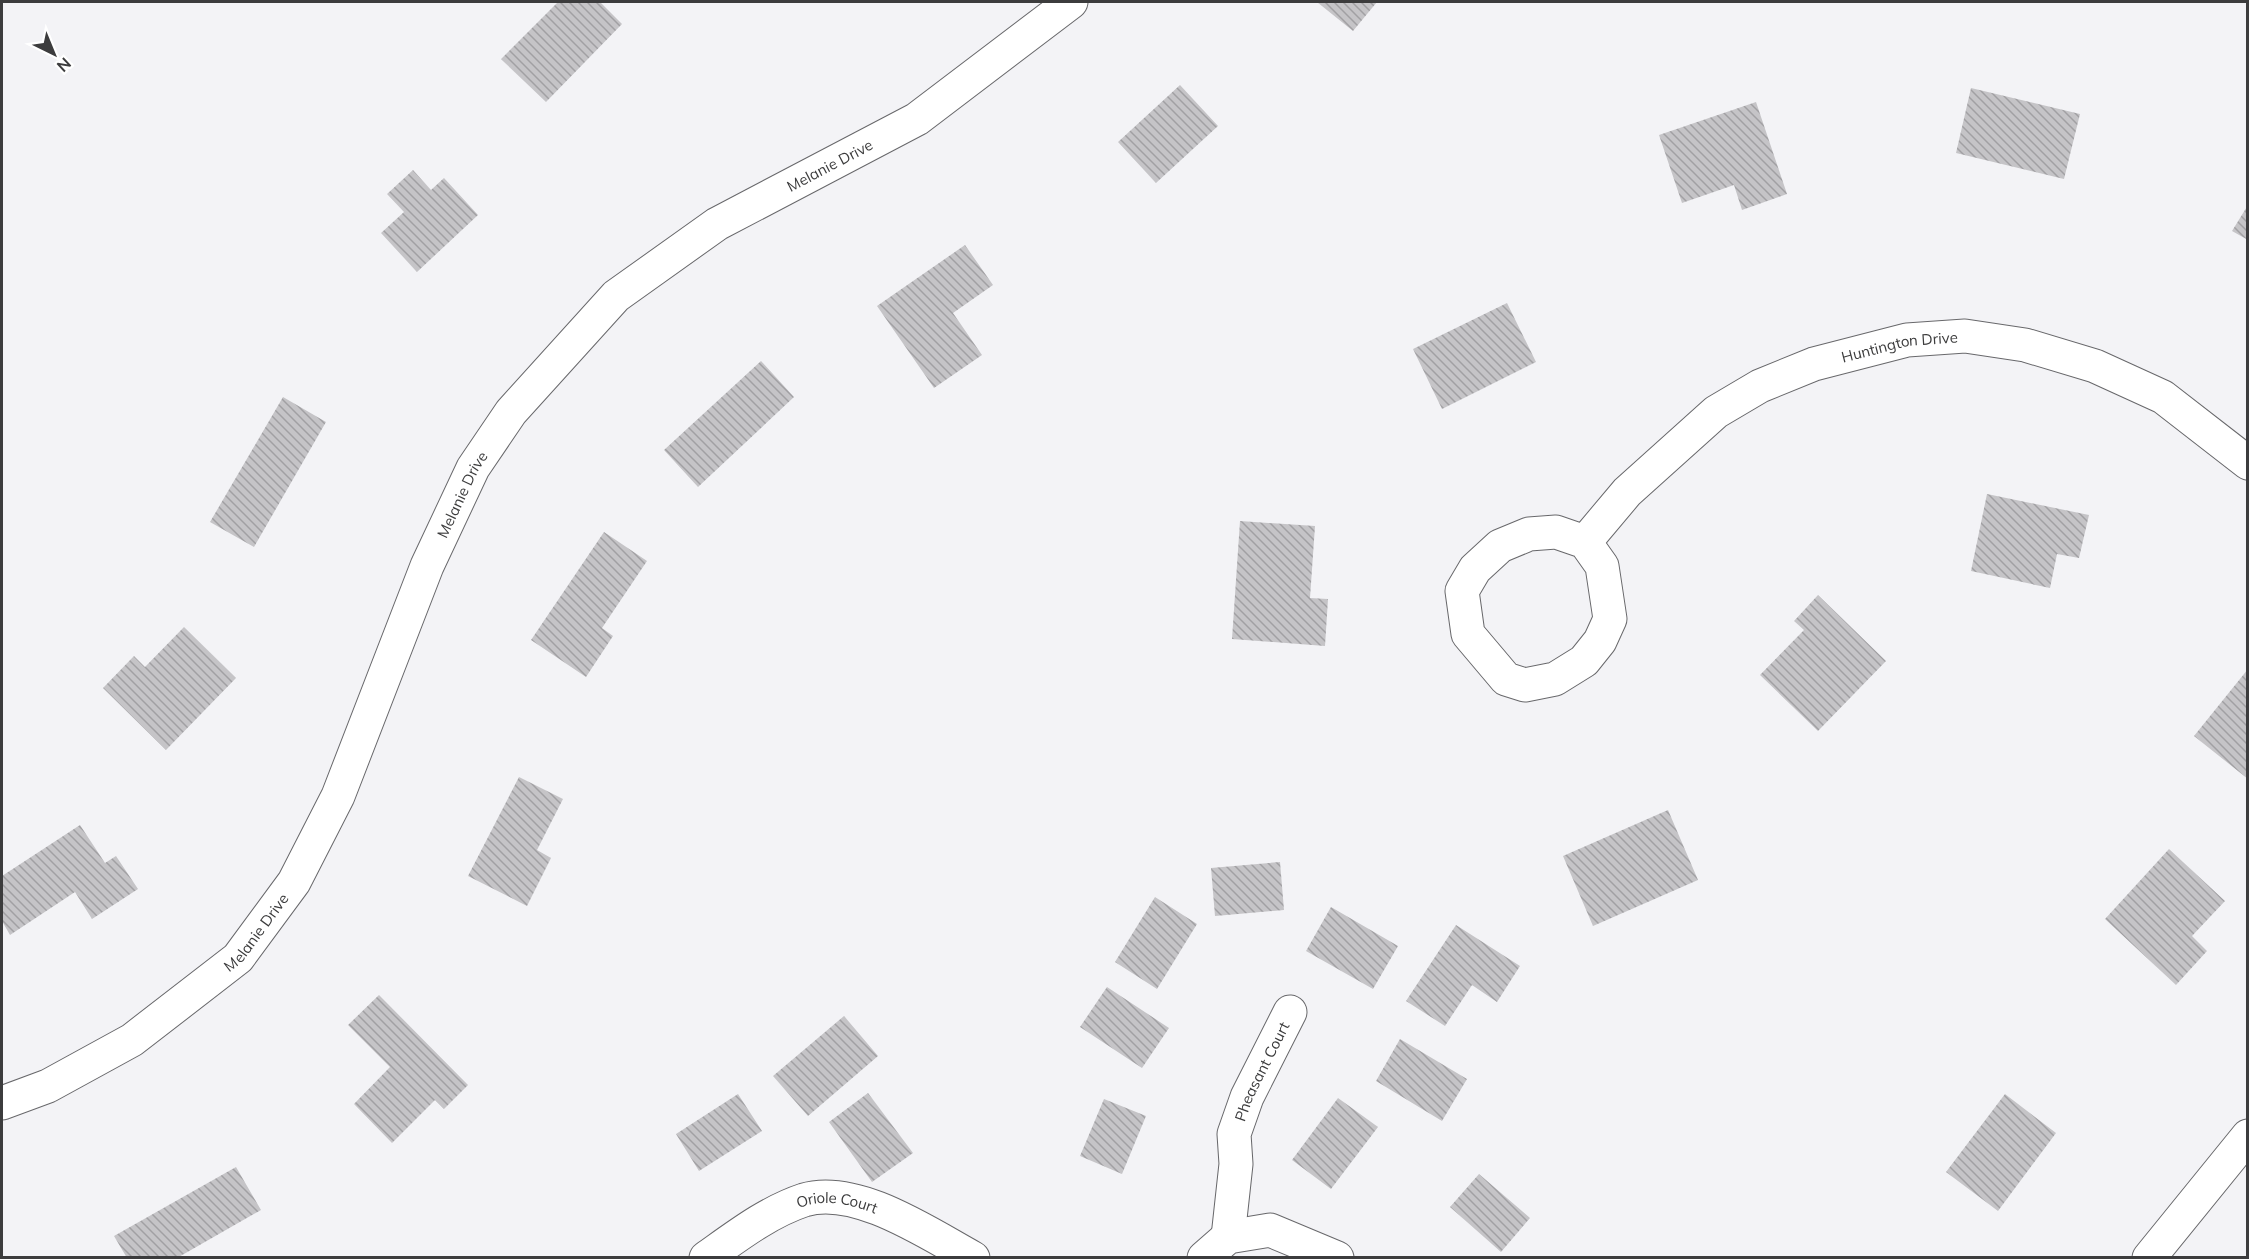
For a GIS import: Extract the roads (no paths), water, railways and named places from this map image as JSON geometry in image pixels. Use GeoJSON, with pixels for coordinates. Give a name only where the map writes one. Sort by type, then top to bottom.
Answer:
{"type":"FeatureCollection","features":[{"type":"Feature","properties":{"kind":"street","name":"Melanie Drive"},"geometry":{"type":"LineString","coordinates":[[2,1103],[48,1086],[132,1040],[238,958],[294,882],[338,796],[426,566],[473,468],[511,412],[616,296],[717,224],[917,119],[1071,2]]}},
{"type":"Feature","properties":{"kind":"street","name":"Huntington Drive"},"geometry":{"type":"LineString","coordinates":[[1585,542],[1627,492],[1716,412],[1760,386],[1815,364],[1907,340],[1965,336],[2025,345],[2095,366],[2163,397],[2247,463]]}},
{"type":"Feature","properties":{"kind":"street"},"geometry":{"type":"LineString","coordinates":[[1556,532],[1585,542],[1602,566],[1604,576],[1610,619],[1600,641],[1584,661],[1555,679],[1526,685],[1506,679],[1468,634],[1462,591],[1475,569],[1500,546],[1529,534],[1556,532]]}},
{"type":"Feature","properties":{"kind":"street","name":"Pheasant Court"},"geometry":{"type":"LineString","coordinates":[[1216,1247],[1236,1164],[1234,1134],[1246,1097],[1290,1012]]}},
{"type":"Feature","properties":{"kind":"street"},"geometry":{"type":"LineString","coordinates":[[2149,1257],[2247,1136]]}},
{"type":"Feature","properties":{"kind":"street","name":"Oriole Court"},"geometry":{"type":"LineString","coordinates":[[706,1257],[765,1217],[806,1200],[832,1198],[874,1205],[973,1257]]}},
{"type":"Feature","properties":{"kind":"street"},"geometry":{"type":"LineString","coordinates":[[1216,1247],[1270,1230],[1337,1257]]}}]}
